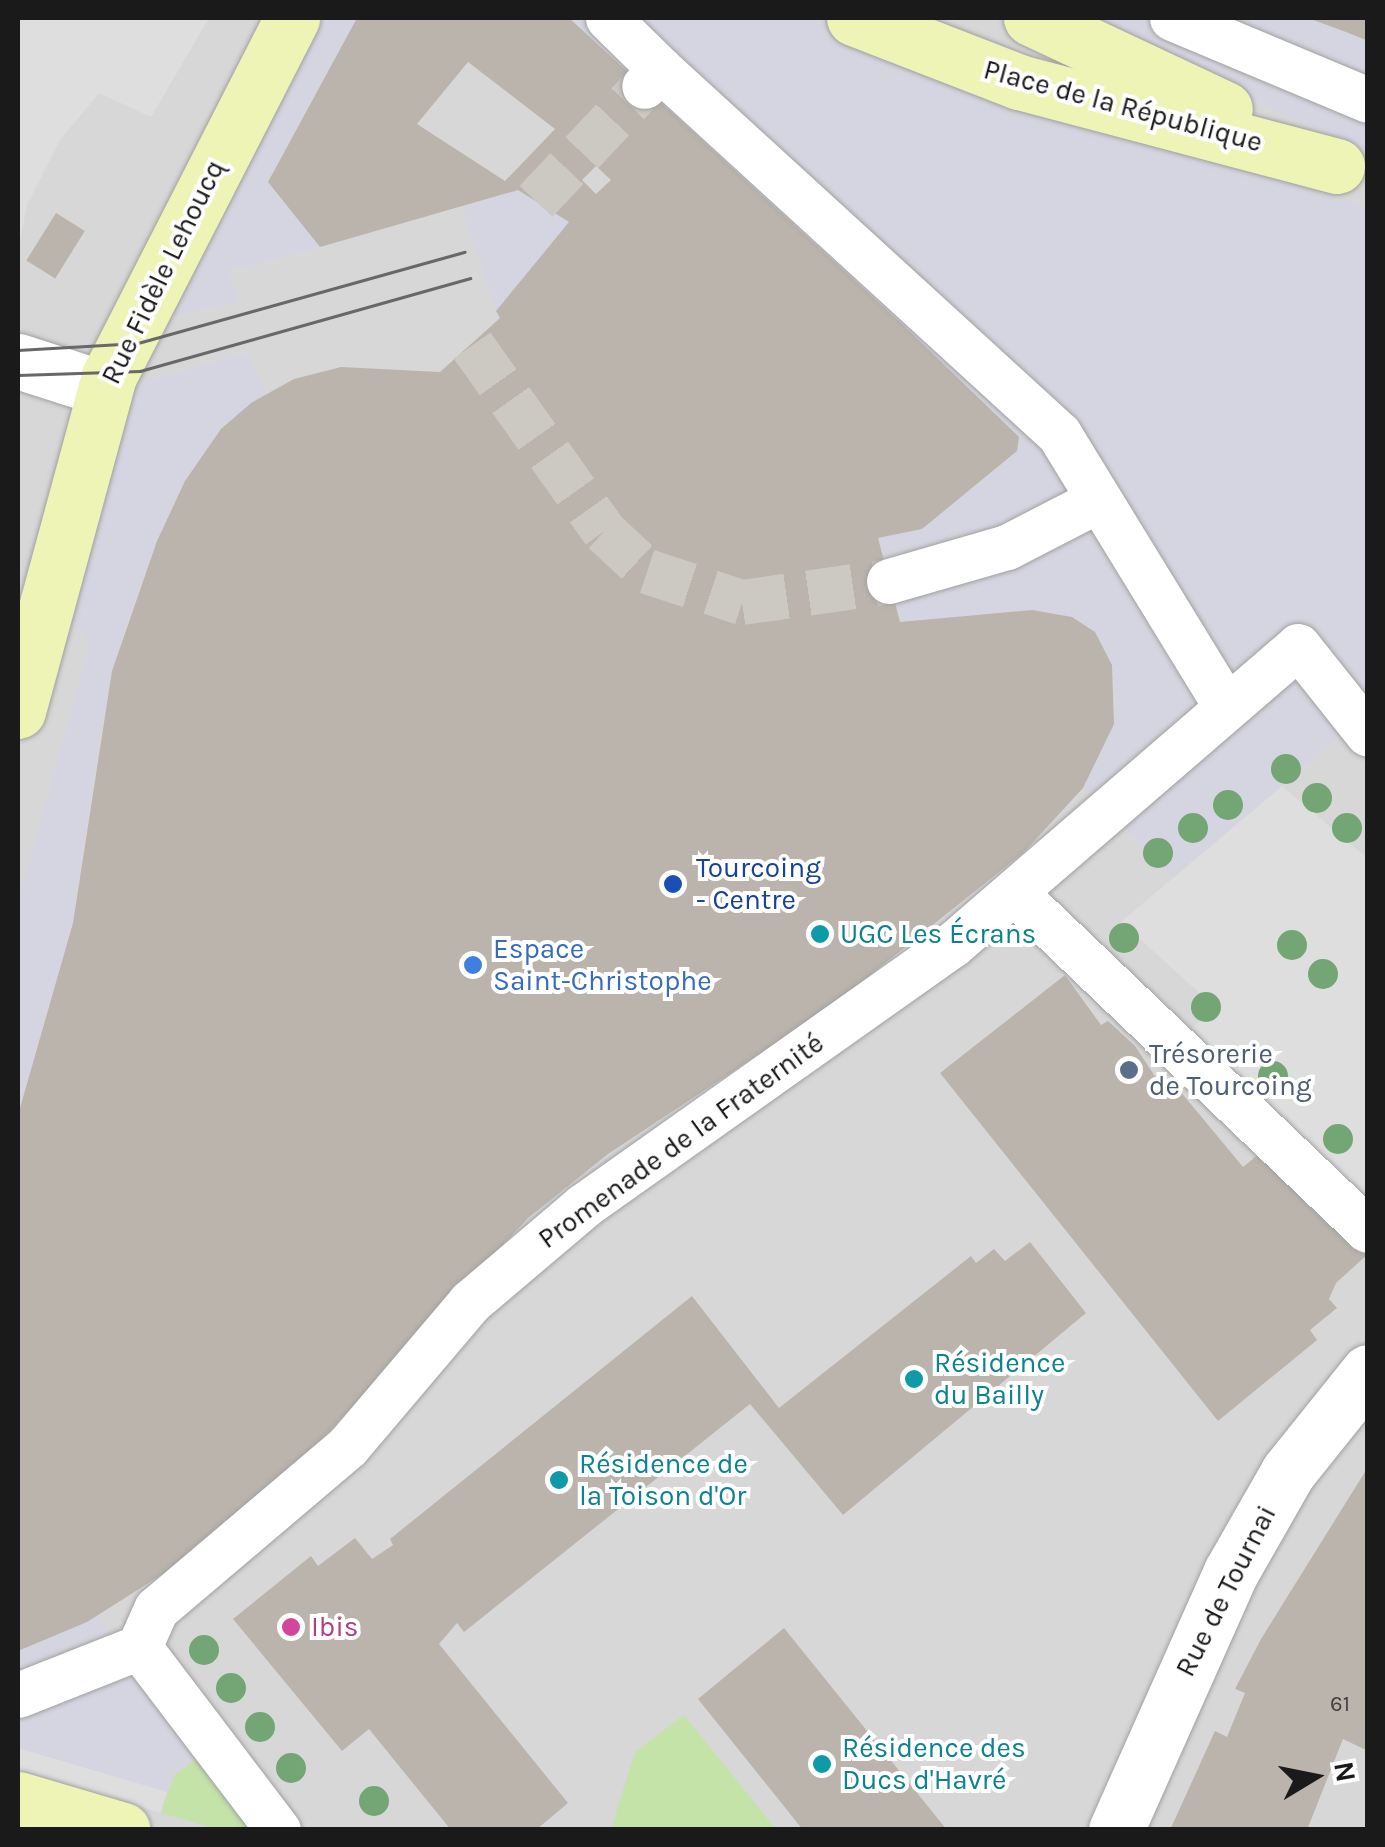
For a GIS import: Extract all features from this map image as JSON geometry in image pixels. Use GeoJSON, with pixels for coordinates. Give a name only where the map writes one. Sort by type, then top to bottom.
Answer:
{"type":"FeatureCollection","features":[{"type":"Feature","properties":{"kind":"main road","name":"Rue Fidèle Lehoucq"},"geometry":{"type":"LineString","coordinates":[[18,712],[105,389],[292,18]]}},
{"type":"Feature","properties":{"kind":"main road","name":"Place de la République"},"geometry":{"type":"LineString","coordinates":[[854,18],[1019,82],[1352,172]]}},
{"type":"Feature","properties":{"kind":"main road","name":"Place de la République"},"geometry":{"type":"LineString","coordinates":[[1030,18],[1352,172]]}},
{"type":"Feature","properties":{"kind":"main road"},"geometry":{"type":"LineString","coordinates":[[18,1799],[123,1830]]}},
{"type":"Feature","properties":{"kind":"street"},"geometry":{"type":"LineString","coordinates":[[608,18],[652,78],[1059,434],[1226,707]]}},
{"type":"Feature","properties":{"kind":"street"},"geometry":{"type":"LineString","coordinates":[[1172,18],[1368,100]]}},
{"type":"Feature","properties":{"kind":"street"},"geometry":{"type":"LineString","coordinates":[[18,361],[105,389]]}},
{"type":"Feature","properties":{"kind":"street"},"geometry":{"type":"LineString","coordinates":[[889,581],[1007,548],[1098,500]]}},
{"type":"Feature","properties":{"kind":"street","name":"Promenade de la Fraternité"},"geometry":{"type":"LineString","coordinates":[[139,1647],[156,1609],[348,1446],[470,1302],[583,1206],[952,946],[1298,646],[1368,734]]}},
{"type":"Feature","properties":{"kind":"street"},"geometry":{"type":"LineString","coordinates":[[1014,892],[1368,1230]]}},
{"type":"Feature","properties":{"kind":"street","name":"Rue de Tournai"},"geometry":{"type":"LineString","coordinates":[[1116,1830],[1231,1572],[1288,1472],[1368,1372]]}},
{"type":"Feature","properties":{"kind":"street"},"geometry":{"type":"LineString","coordinates":[[18,1695],[139,1647],[278,1830]]}},
{"type":"Feature","properties":{"kind":"shaded area"},"geometry":{"type":"Polygon","coordinates":[[[18,18],[1367,18],[1367,1829],[18,1829],[18,18]]]}},
{"type":"Feature","properties":{"kind":"shaded area"},"geometry":{"type":"Polygon","coordinates":[[[18,18],[209,18],[151,117],[99,93],[60,140],[27,205],[18,251],[18,18]]]}},
{"type":"Feature","properties":{"kind":"shaded area"},"geometry":{"type":"Polygon","coordinates":[[[325,18],[357,18],[268,181],[320,247],[229,271],[237,302],[162,318],[325,18]]]}},
{"type":"Feature","properties":{"kind":"shaded area"},"geometry":{"type":"Polygon","coordinates":[[[569,18],[817,18],[963,79],[1250,159],[1367,209],[1367,714],[1173,878],[1083,788],[1117,705],[1112,665],[1094,632],[1072,617],[1032,610],[900,622],[878,538],[922,529],[1017,452],[1019,437],[569,18]]]}},
{"type":"Feature","properties":{"kind":"shaded area"},"geometry":{"type":"Polygon","coordinates":[[[1067,18],[1308,18],[1367,41],[1367,151],[1067,18]]]}},
{"type":"Feature","properties":{"kind":"shaded area"},"geometry":{"type":"Polygon","coordinates":[[[518,190],[569,222],[496,311],[462,208],[518,190]]]}},
{"type":"Feature","properties":{"kind":"shaded area"},"geometry":{"type":"Polygon","coordinates":[[[248,353],[266,394],[185,481],[125,625],[99,738],[73,923],[18,1115],[18,902],[90,645],[71,620],[120,441],[139,383],[248,353]]]}},
{"type":"Feature","properties":{"kind":"shaded area"},"geometry":{"type":"Polygon","coordinates":[[[1282,786],[1367,858],[1367,1215],[1183,1038],[1214,1006],[1121,922],[1282,786]]]}},
{"type":"Feature","properties":{"kind":"shaded area"},"geometry":{"type":"Polygon","coordinates":[[[97,1616],[200,1756],[174,1775],[167,1792],[18,1748],[18,1651],[97,1616]]]}},
{"type":"Feature","properties":{"kind":"shaded area"},"geometry":{"type":"Polygon","coordinates":[[[18,1748],[167,1791],[161,1813],[18,1772],[18,1748]]]}},
{"type":"Feature","properties":{"kind":"green space"},"geometry":{"type":"Polygon","coordinates":[[[684,1715],[776,1829],[611,1829],[635,1752],[684,1715]]]}},
{"type":"Feature","properties":{"kind":"green space"},"geometry":{"type":"Polygon","coordinates":[[[200,1756],[254,1829],[218,1829],[161,1813],[174,1775],[200,1756]]]}},
{"type":"Feature","properties":{"kind":"building","name":"Espace Saint-Christophe"},"geometry":{"type":"Polygon","coordinates":[[[357,18],[569,18],[901,323],[1019,437],[1017,451],[922,529],[878,538],[900,622],[1032,610],[1072,617],[1095,632],[1112,665],[1114,724],[1083,788],[1024,852],[830,1007],[608,1154],[528,1218],[325,1436],[188,1558],[87,1622],[18,1651],[18,1115],[73,923],[112,671],[157,541],[185,481],[221,429],[251,403],[294,379],[341,367],[440,372],[500,318],[496,311],[569,222],[518,190],[320,247],[268,182],[357,18]],[[468,62],[417,124],[505,181],[555,129],[468,62]],[[596,166],[582,180],[596,194],[611,180],[596,166]]]}},
{"type":"Feature","properties":{"kind":"building"},"geometry":{"type":"Polygon","coordinates":[[[1308,18],[1368,18],[1368,41],[1346,32],[1308,18]]]}},
{"type":"Feature","properties":{"kind":"building"},"geometry":{"type":"Polygon","coordinates":[[[56,213],[85,231],[55,279],[26,260],[56,213]]]}},
{"type":"Feature","properties":{"kind":"building"},"geometry":{"type":"Polygon","coordinates":[[[1065,975],[1101,1025],[1108,1021],[1135,1046],[1166,1093],[1175,1085],[1243,1167],[1259,1154],[1368,1254],[1336,1283],[1329,1299],[1337,1308],[1310,1330],[1317,1340],[1218,1421],[940,1073],[1065,975]]]}},
{"type":"Feature","properties":{"kind":"building"},"geometry":{"type":"Polygon","coordinates":[[[1030,1242],[1086,1313],[843,1515],[750,1404],[464,1632],[457,1623],[439,1644],[568,1803],[536,1830],[451,1830],[369,1729],[342,1751],[233,1619],[311,1556],[318,1566],[355,1538],[372,1559],[393,1545],[390,1539],[692,1296],[779,1408],[971,1256],[976,1263],[994,1249],[1005,1261],[1030,1242]]]}},
{"type":"Feature","properties":{"kind":"building"},"geometry":{"type":"Polygon","coordinates":[[[1368,1467],[1368,1751],[1343,1739],[1307,1830],[1170,1830],[1215,1731],[1227,1737],[1245,1693],[1235,1689],[1261,1639],[1368,1467]]]}},
{"type":"Feature","properties":{"kind":"building","name":"Résidence des Ducs d'Havré"},"geometry":{"type":"Polygon","coordinates":[[[784,1628],[947,1830],[803,1830],[698,1699],[784,1628]]]}},
{"type":"Feature","properties":{"kind":"tunnel"},"geometry":{"type":"LineString","coordinates":[[536,201],[644,86]]}},
{"type":"Feature","properties":{"kind":"tunnel"},"geometry":{"type":"LineString","coordinates":[[472,345],[604,531],[647,571],[742,602],[889,581]]}},
{"type":"Feature","properties":{"kind":"tram line"},"geometry":{"type":"LineString","coordinates":[[18,350],[138,343],[465,252]]}},
{"type":"Feature","properties":{"kind":"tram line"},"geometry":{"type":"LineString","coordinates":[[18,375],[140,371],[470,278]]}},
{"type":"Feature","properties":{"kind":"place","name":"Tourcoing - Centre"},"geometry":{"type":"Point","coordinates":[673,884]}},
{"type":"Feature","properties":{"kind":"place","name":"UGC Les Écrans"},"geometry":{"type":"Point","coordinates":[820,934]}},
{"type":"Feature","properties":{"kind":"place","name":"Espace Saint-Christophe"},"geometry":{"type":"Point","coordinates":[473,965]}},
{"type":"Feature","properties":{"kind":"place","name":"Trésorerie de Tourcoing"},"geometry":{"type":"Point","coordinates":[1129,1070]}},
{"type":"Feature","properties":{"kind":"place","name":"Résidence du Bailly"},"geometry":{"type":"Point","coordinates":[914,1379]}},
{"type":"Feature","properties":{"kind":"place","name":"Résidence de la Toison d'Or"},"geometry":{"type":"Point","coordinates":[559,1480]}},
{"type":"Feature","properties":{"kind":"place","name":"Ibis"},"geometry":{"type":"Point","coordinates":[291,1627]}},
{"type":"Feature","properties":{"kind":"place","name":"Résidence des Ducs d'Havré"},"geometry":{"type":"Point","coordinates":[822,1764]}}]}
